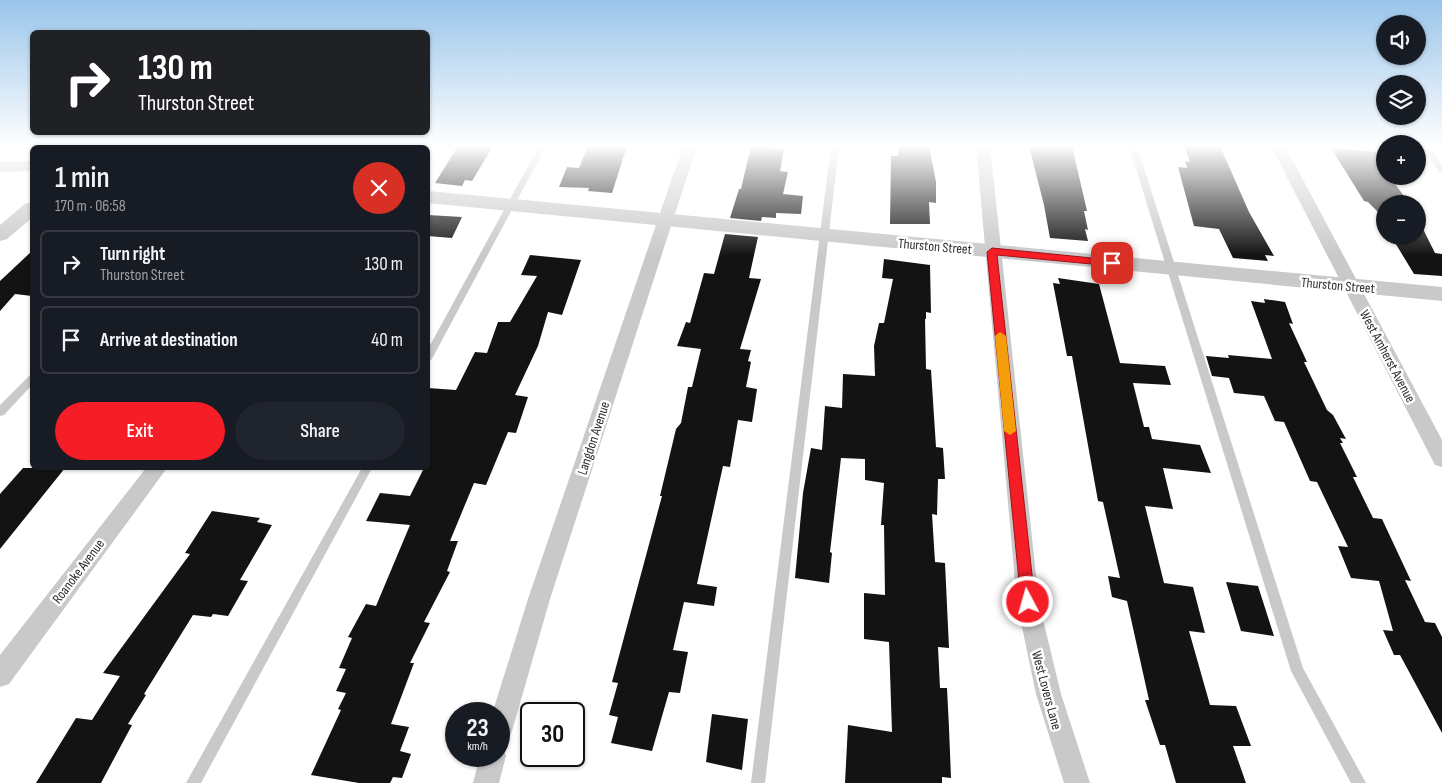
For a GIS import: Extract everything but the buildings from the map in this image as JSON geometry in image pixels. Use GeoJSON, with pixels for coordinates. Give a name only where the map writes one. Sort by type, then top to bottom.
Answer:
{"type":"FeatureCollection","features":[{"type":"Feature","properties":{"kind":"street","name":"Langdon Avenue"},"geometry":{"type":"LineString","coordinates":[[508,702],[539,599],[678,183]]}},
{"type":"Feature","properties":{"kind":"street","name":"West Lovers Lane"},"geometry":{"type":"LineString","coordinates":[[986,183],[1028,602],[1037,655],[1062,745],[1077,783]]}},
{"type":"Feature","properties":{"kind":"street","name":"West Amherst Avenue"},"geometry":{"type":"LineString","coordinates":[[1297,183],[1442,459]]}},
{"type":"Feature","properties":{"kind":"street","name":"Thurston Street"},"geometry":{"type":"LineString","coordinates":[[430,197],[1442,294]]}},
{"type":"Feature","properties":{"kind":"street"},"geometry":{"type":"LineString","coordinates":[[0,235],[30,210]]}},
{"type":"Feature","properties":{"kind":"street","name":"Roanoke Avenue"},"geometry":{"type":"LineString","coordinates":[[0,675],[155,470]]}},
{"type":"Feature","properties":{"kind":"street"},"geometry":{"type":"LineString","coordinates":[[486,783],[490,767]]}},
{"type":"Feature","properties":{"kind":"lane"},"geometry":{"type":"LineString","coordinates":[[430,353],[524,183]]}},
{"type":"Feature","properties":{"kind":"lane"},"geometry":{"type":"LineString","coordinates":[[758,783],[831,183]]}},
{"type":"Feature","properties":{"kind":"lane"},"geometry":{"type":"LineString","coordinates":[[1144,183],[1297,671],[1359,783]]}},
{"type":"Feature","properties":{"kind":"lane"},"geometry":{"type":"LineString","coordinates":[[0,412],[30,381]]}},
{"type":"Feature","properties":{"kind":"lane"},"geometry":{"type":"LineString","coordinates":[[193,783],[366,470]]}},
{"type":"Feature","properties":{"kind":"slow traffic"},"geometry":{"type":"LineString","coordinates":[[1000,336],[1010,431]]}},
{"type":"Feature","properties":{"kind":"route"},"geometry":{"type":"LineString","coordinates":[[1028,602],[992,252],[1112,263]]}}]}
